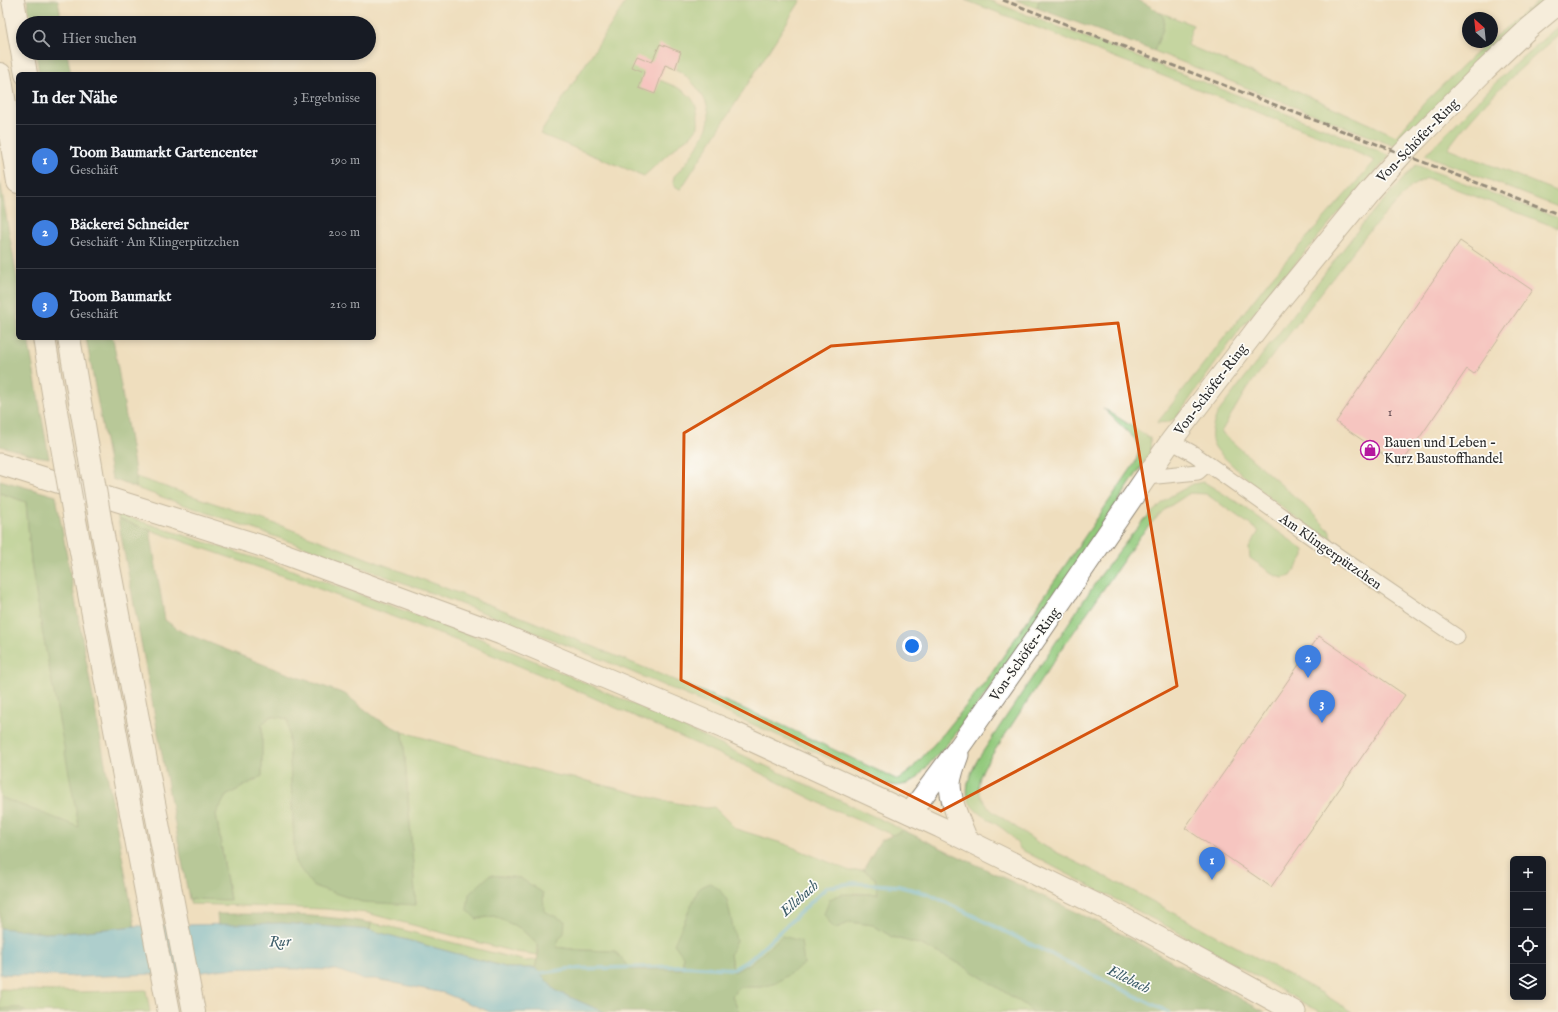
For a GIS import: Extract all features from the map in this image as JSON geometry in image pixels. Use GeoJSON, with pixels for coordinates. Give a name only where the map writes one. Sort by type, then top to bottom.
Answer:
{"type":"FeatureCollection","features":[{"type":"Feature","properties":{"kind":"highway"},"geometry":{"type":"LineString","coordinates":[[13,0],[16,17]]}},
{"type":"Feature","properties":{"kind":"highway"},"geometry":{"type":"LineString","coordinates":[[24,60],[26,72]]}},
{"type":"Feature","properties":{"kind":"highway"},"geometry":{"type":"LineString","coordinates":[[0,74],[16,170]]}},
{"type":"Feature","properties":{"kind":"highway"},"geometry":{"type":"LineString","coordinates":[[44,340],[74,515],[169,1012]]}},
{"type":"Feature","properties":{"kind":"highway"},"geometry":{"type":"LineString","coordinates":[[69,340],[101,525],[194,1012]]}},
{"type":"Feature","properties":{"kind":"main road","name":"Von-Schöfer-Ring"},"geometry":{"type":"LineString","coordinates":[[910,813],[960,746],[1171,441],[1266,317],[1402,153],[1529,28],[1558,4]]}},
{"type":"Feature","properties":{"kind":"main road"},"geometry":{"type":"LineString","coordinates":[[0,464],[268,548],[501,634],[733,732],[967,840],[1114,913],[1294,1012]]}},
{"type":"Feature","properties":{"kind":"main road"},"geometry":{"type":"LineString","coordinates":[[960,746],[950,781],[956,813],[967,840]]}},
{"type":"Feature","properties":{"kind":"street","name":"Am Klingerpützchen"},"geometry":{"type":"LineString","coordinates":[[1171,441],[1194,454],[1338,556],[1457,636]]}},
{"type":"Feature","properties":{"kind":"street"},"geometry":{"type":"LineString","coordinates":[[1147,477],[1198,472],[1207,464]]}},
{"type":"Feature","properties":{"kind":"highlighted area"},"geometry":{"type":"Polygon","coordinates":[[[1118,323],[1177,686],[941,811],[681,680],[684,433],[831,346],[1118,323]]]}},
{"type":"Feature","properties":{"kind":"green space"},"geometry":{"type":"Polygon","coordinates":[[[27,0],[58,0],[61,16],[30,16],[27,0]]]}},
{"type":"Feature","properties":{"kind":"green space"},"geometry":{"type":"Polygon","coordinates":[[[627,0],[801,0],[681,189],[676,188],[673,183],[674,176],[695,151],[705,133],[709,117],[708,110],[703,96],[694,84],[677,70],[658,62],[652,77],[679,89],[692,99],[696,106],[698,115],[698,127],[691,136],[678,145],[644,176],[540,134],[627,0]]]}},
{"type":"Feature","properties":{"kind":"green space"},"geometry":{"type":"Polygon","coordinates":[[[965,0],[988,0],[1326,129],[1390,156],[1341,210],[1241,328],[1176,418],[1168,422],[1157,423],[1271,278],[1375,161],[1325,138],[965,0]]]}},
{"type":"Feature","properties":{"kind":"green space"},"geometry":{"type":"Polygon","coordinates":[[[1016,0],[1039,0],[1037,8],[1016,0]]]}},
{"type":"Feature","properties":{"kind":"green space"},"geometry":{"type":"Polygon","coordinates":[[[1039,0],[1138,0],[1158,12],[1164,18],[1163,29],[1154,51],[1037,8],[1039,0]]]}},
{"type":"Feature","properties":{"kind":"green space"},"geometry":{"type":"Polygon","coordinates":[[[1540,0],[1550,0],[1399,148],[1154,51],[1163,29],[1164,19],[1159,12],[1193,25],[1187,45],[1291,88],[1396,136],[1426,101],[1481,48],[1498,48],[1498,34],[1540,0]]]}},
{"type":"Feature","properties":{"kind":"green space"},"geometry":{"type":"Polygon","coordinates":[[[1558,26],[1558,36],[1528,62],[1486,103],[1448,148],[1558,192],[1558,207],[1425,155],[1508,70],[1558,26]]]}},
{"type":"Feature","properties":{"kind":"green space"},"geometry":{"type":"Polygon","coordinates":[[[37,60],[68,60],[71,72],[39,72],[37,60]]]}},
{"type":"Feature","properties":{"kind":"green space"},"geometry":{"type":"Polygon","coordinates":[[[1416,165],[1558,218],[1558,228],[1427,178],[1412,186],[1365,236],[1246,390],[1221,432],[1303,504],[1329,530],[1332,538],[1331,545],[1267,496],[1223,457],[1213,443],[1212,428],[1217,414],[1364,222],[1416,165]]]}},
{"type":"Feature","properties":{"kind":"green space"},"geometry":{"type":"Polygon","coordinates":[[[0,181],[16,272],[16,340],[28,340],[49,458],[0,446],[0,181]]]}},
{"type":"Feature","properties":{"kind":"green space"},"geometry":{"type":"Polygon","coordinates":[[[86,340],[113,340],[136,477],[136,488],[112,479],[86,340]]]}},
{"type":"Feature","properties":{"kind":"green space"},"geometry":{"type":"Polygon","coordinates":[[[1103,408],[1150,438],[1151,452],[1031,633],[954,736],[916,779],[907,784],[897,786],[886,784],[713,707],[550,638],[255,529],[136,488],[136,477],[279,525],[524,618],[773,721],[898,780],[910,771],[945,732],[989,677],[1135,463],[1140,449],[1135,439],[1103,408]]]}},
{"type":"Feature","properties":{"kind":"green space"},"geometry":{"type":"Polygon","coordinates":[[[0,480],[56,496],[135,926],[77,932],[45,933],[0,928],[0,797],[79,827],[41,624],[31,562],[26,502],[0,493],[0,480]]]}},
{"type":"Feature","properties":{"kind":"green space"},"geometry":{"type":"Polygon","coordinates":[[[1204,482],[1240,504],[1304,550],[1304,556],[1291,576],[1283,578],[1276,576],[1250,558],[1249,548],[1259,531],[1206,494],[1190,493],[1164,510],[1140,536],[1053,662],[984,767],[979,779],[980,794],[991,810],[1040,844],[1126,887],[1322,993],[1352,1012],[1320,1012],[1172,929],[1020,849],[1012,837],[971,805],[967,794],[969,779],[978,759],[1100,576],[1145,519],[1169,497],[1193,484],[1204,482]]]}},
{"type":"Feature","properties":{"kind":"green space"},"geometry":{"type":"Polygon","coordinates":[[[0,493],[26,502],[31,562],[41,624],[80,828],[0,797],[0,493]]]}},
{"type":"Feature","properties":{"kind":"green space"},"geometry":{"type":"Polygon","coordinates":[[[118,514],[295,571],[479,638],[631,703],[903,830],[893,835],[836,811],[750,768],[556,681],[463,643],[295,580],[118,519],[118,514]]]}},
{"type":"Feature","properties":{"kind":"green space"},"geometry":{"type":"Polygon","coordinates":[[[118,519],[150,530],[165,620],[182,632],[275,669],[345,694],[376,718],[403,732],[416,905],[362,902],[313,886],[295,862],[288,719],[271,716],[262,724],[262,776],[226,796],[216,814],[230,900],[189,899],[118,519]]]}},
{"type":"Feature","properties":{"kind":"green space"},"geometry":{"type":"Polygon","coordinates":[[[271,716],[288,719],[295,862],[416,905],[403,732],[555,775],[584,780],[665,801],[706,808],[714,807],[736,829],[785,844],[850,871],[863,870],[875,878],[878,894],[853,893],[851,922],[873,925],[892,937],[922,945],[962,965],[1025,1005],[1033,1012],[739,1012],[732,996],[739,987],[762,987],[782,936],[754,961],[734,973],[730,955],[736,941],[683,956],[683,969],[630,970],[615,951],[579,950],[556,947],[559,939],[564,933],[544,911],[543,893],[520,878],[490,875],[476,919],[494,916],[520,928],[537,944],[538,955],[515,952],[367,913],[325,909],[191,904],[189,899],[230,899],[216,814],[226,796],[262,776],[262,724],[271,716]]]}},
{"type":"Feature","properties":{"kind":"green space"},"geometry":{"type":"Polygon","coordinates":[[[903,830],[1110,928],[1265,1012],[1033,1012],[1025,1005],[962,965],[922,945],[892,937],[873,925],[851,922],[834,929],[824,914],[830,899],[841,894],[878,894],[875,878],[863,870],[880,841],[903,830]]]}},
{"type":"Feature","properties":{"kind":"green space"},"geometry":{"type":"Polygon","coordinates":[[[490,875],[520,878],[543,893],[544,911],[565,921],[564,933],[559,939],[556,947],[579,950],[615,951],[631,970],[683,969],[683,956],[674,944],[699,888],[710,883],[719,889],[727,900],[736,941],[730,955],[734,972],[754,961],[782,936],[801,941],[804,964],[776,983],[762,987],[739,987],[732,996],[739,1012],[604,1012],[556,991],[535,968],[539,951],[537,944],[520,928],[494,916],[476,919],[467,909],[469,894],[490,875]]]}},
{"type":"Feature","properties":{"kind":"green space"},"geometry":{"type":"Polygon","coordinates":[[[217,914],[275,914],[313,916],[371,923],[370,930],[282,923],[218,925],[217,914]]]}},
{"type":"Feature","properties":{"kind":"green space"},"geometry":{"type":"Polygon","coordinates":[[[371,923],[526,961],[537,960],[535,968],[509,968],[370,930],[371,923]]]}},
{"type":"Feature","properties":{"kind":"green space"},"geometry":{"type":"Polygon","coordinates":[[[0,989],[82,992],[146,990],[150,1012],[26,1012],[20,1008],[0,1009],[0,989]]]}},
{"type":"Feature","properties":{"kind":"green space"},"geometry":{"type":"Polygon","coordinates":[[[20,1008],[26,1012],[0,1012],[0,1009],[20,1008]]]}},
{"type":"Feature","properties":{"kind":"water","name":"Rur"},"geometry":{"type":"Polygon","coordinates":[[[282,923],[370,930],[509,968],[535,968],[556,991],[604,1012],[490,1012],[444,993],[375,979],[362,979],[337,970],[260,968],[81,977],[0,974],[0,928],[45,933],[77,932],[135,926],[282,923]]]}},
{"type":"Feature","properties":{"kind":"building"},"geometry":{"type":"Polygon","coordinates":[[[660,44],[681,52],[675,69],[665,65],[655,94],[639,88],[644,72],[632,67],[637,56],[652,62],[660,44]]]}},
{"type":"Feature","properties":{"kind":"building"},"geometry":{"type":"Polygon","coordinates":[[[1460,241],[1532,290],[1474,374],[1467,369],[1400,466],[1336,422],[1460,241]]]}},
{"type":"Feature","properties":{"kind":"building"},"geometry":{"type":"Polygon","coordinates":[[[1319,636],[1405,695],[1271,887],[1185,828],[1319,636]]]}},
{"type":"Feature","properties":{"kind":"waterway","name":"Ellebach"},"geometry":{"type":"LineString","coordinates":[[535,974],[568,969],[683,966],[734,969],[752,958],[827,887],[853,883],[898,886],[929,894],[1168,1012]]}},
{"type":"Feature","properties":{"kind":"railway"},"geometry":{"type":"LineString","coordinates":[[1003,0],[1558,214]]}},
{"type":"Feature","properties":{"kind":"place","name":"Bauen und Leben - Kurz Baustoffhandel"},"geometry":{"type":"Point","coordinates":[1370,450]}},
{"type":"Feature","properties":{"kind":"place","name":"Bäckerei Schneider"},"geometry":{"type":"Point","coordinates":[1308,678]}},
{"type":"Feature","properties":{"kind":"place","name":"Toom Baumarkt"},"geometry":{"type":"Point","coordinates":[1322,723]}},
{"type":"Feature","properties":{"kind":"place","name":"Toom Baumarkt Gartencenter"},"geometry":{"type":"Point","coordinates":[1212,880]}}]}
